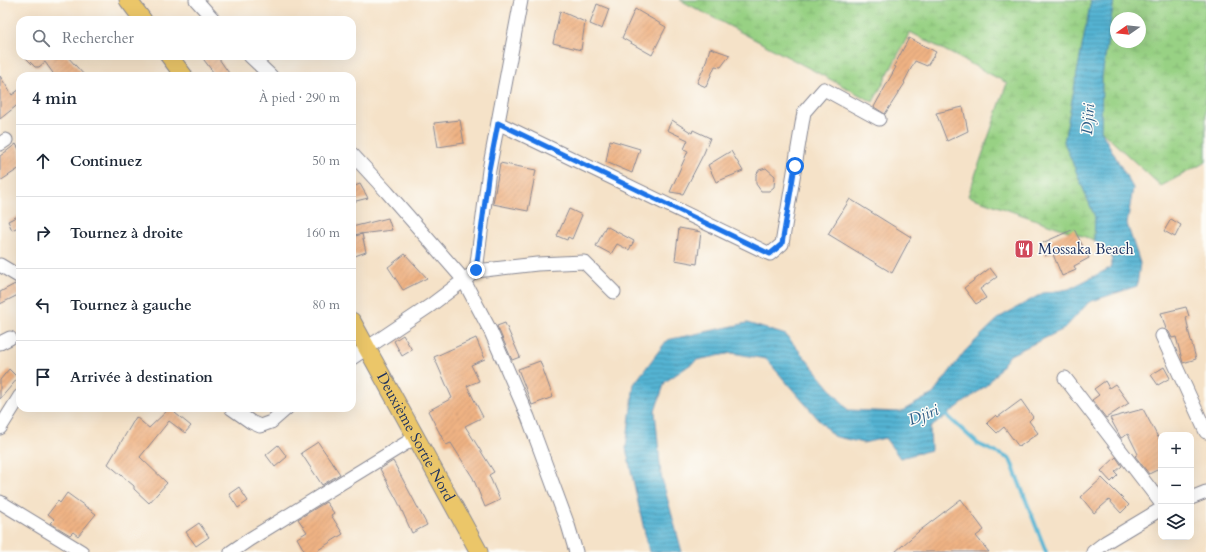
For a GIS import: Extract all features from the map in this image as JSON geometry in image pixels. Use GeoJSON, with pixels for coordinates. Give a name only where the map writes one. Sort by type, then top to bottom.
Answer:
{"type":"FeatureCollection","features":[{"type":"Feature","properties":{"kind":"main road"},"geometry":{"type":"LineString","coordinates":[[128,0],[140,16]]}},
{"type":"Feature","properties":{"kind":"main road"},"geometry":{"type":"LineString","coordinates":[[172,60],[181,72]]}},
{"type":"Feature","properties":{"kind":"main road","name":"Deuxième Sortie Nord"},"geometry":{"type":"LineString","coordinates":[[356,328],[479,552]]}},
{"type":"Feature","properties":{"kind":"street"},"geometry":{"type":"LineString","coordinates":[[196,0],[210,16]]}},
{"type":"Feature","properties":{"kind":"street"},"geometry":{"type":"LineString","coordinates":[[476,270],[489,170],[521,0]]}},
{"type":"Feature","properties":{"kind":"street"},"geometry":{"type":"LineString","coordinates":[[254,60],[267,72]]}},
{"type":"Feature","properties":{"kind":"street"},"geometry":{"type":"LineString","coordinates":[[498,123],[770,254],[782,244],[804,112],[824,89],[879,119]]}},
{"type":"Feature","properties":{"kind":"street"},"geometry":{"type":"LineString","coordinates":[[356,158],[463,279],[491,332],[528,417],[568,525],[576,552]]}},
{"type":"Feature","properties":{"kind":"street"},"geometry":{"type":"LineString","coordinates":[[356,355],[431,306],[476,270],[537,264],[584,262],[614,292]]}},
{"type":"Feature","properties":{"kind":"street"},"geometry":{"type":"LineString","coordinates":[[0,265],[16,275]]}},
{"type":"Feature","properties":{"kind":"street"},"geometry":{"type":"LineString","coordinates":[[1162,336],[1206,432]]}},
{"type":"Feature","properties":{"kind":"street"},"geometry":{"type":"LineString","coordinates":[[1065,378],[1158,499]]}},
{"type":"Feature","properties":{"kind":"street"},"geometry":{"type":"LineString","coordinates":[[0,428],[16,402]]}},
{"type":"Feature","properties":{"kind":"street"},"geometry":{"type":"LineString","coordinates":[[237,412],[251,422],[260,426],[271,422],[282,412]]}},
{"type":"Feature","properties":{"kind":"street"},"geometry":{"type":"LineString","coordinates":[[231,552],[250,538],[416,437]]}},
{"type":"Feature","properties":{"kind":"street"},"geometry":{"type":"LineString","coordinates":[[1194,497],[1206,493]]}},
{"type":"Feature","properties":{"kind":"street"},"geometry":{"type":"LineString","coordinates":[[0,502],[82,552]]}},
{"type":"Feature","properties":{"kind":"street"},"geometry":{"type":"LineString","coordinates":[[1093,552],[1106,542],[1158,511]]}},
{"type":"Feature","properties":{"kind":"green space"},"geometry":{"type":"Polygon","coordinates":[[[680,0],[1091,0],[1064,142],[1095,217],[1094,240],[968,196],[1007,83],[910,32],[873,102],[680,0]]]}},
{"type":"Feature","properties":{"kind":"green space"},"geometry":{"type":"Polygon","coordinates":[[[1114,0],[1206,0],[1206,162],[1161,186],[1101,131],[1102,76],[1110,25],[1110,48],[1146,48],[1146,12],[1112,12],[1114,0]]]}},
{"type":"Feature","properties":{"kind":"water","name":"Djiri"},"geometry":{"type":"Polygon","coordinates":[[[1091,0],[1114,0],[1112,12],[1110,12],[1110,25],[1102,76],[1101,131],[1133,188],[1127,224],[1140,263],[1137,286],[1089,302],[1064,329],[1010,355],[988,384],[930,428],[931,450],[900,458],[885,438],[863,443],[833,436],[766,359],[732,353],[697,360],[665,382],[655,411],[661,475],[682,552],[649,552],[626,448],[634,384],[667,340],[747,323],[786,335],[848,410],[900,412],[933,394],[965,351],[1000,317],[1043,293],[1069,289],[1110,268],[1113,259],[1094,240],[1095,217],[1064,142],[1091,0]]]}},
{"type":"Feature","properties":{"kind":"building"},"geometry":{"type":"Polygon","coordinates":[[[597,4],[609,9],[602,29],[590,24],[597,4]]]}},
{"type":"Feature","properties":{"kind":"building"},"geometry":{"type":"Polygon","coordinates":[[[635,9],[666,27],[652,55],[622,38],[635,9]]]}},
{"type":"Feature","properties":{"kind":"building"},"geometry":{"type":"Polygon","coordinates":[[[560,11],[585,22],[581,50],[553,43],[560,11]]]}},
{"type":"Feature","properties":{"kind":"building"},"geometry":{"type":"Polygon","coordinates":[[[909,38],[936,52],[927,66],[915,61],[904,82],[905,83],[885,114],[874,107],[896,67],[894,66],[909,38]]]}},
{"type":"Feature","properties":{"kind":"building"},"geometry":{"type":"Polygon","coordinates":[[[710,48],[730,55],[721,67],[715,66],[706,87],[697,83],[705,65],[710,48]]]}},
{"type":"Feature","properties":{"kind":"building"},"geometry":{"type":"Polygon","coordinates":[[[28,60],[71,60],[81,72],[52,72],[45,62],[39,67],[35,67],[28,60]]]}},
{"type":"Feature","properties":{"kind":"building"},"geometry":{"type":"Polygon","coordinates":[[[204,60],[220,60],[228,72],[213,72],[204,60]]]}},
{"type":"Feature","properties":{"kind":"building"},"geometry":{"type":"Polygon","coordinates":[[[0,76],[12,95],[16,92],[16,106],[0,119],[0,76]]]}},
{"type":"Feature","properties":{"kind":"building"},"geometry":{"type":"Polygon","coordinates":[[[963,107],[968,131],[947,141],[936,113],[963,107]]]}},
{"type":"Feature","properties":{"kind":"building"},"geometry":{"type":"Polygon","coordinates":[[[460,120],[464,143],[438,147],[434,123],[460,120]]]}},
{"type":"Feature","properties":{"kind":"building"},"geometry":{"type":"Polygon","coordinates":[[[672,120],[692,133],[693,130],[710,138],[683,194],[670,192],[688,151],[684,149],[688,140],[667,130],[672,120]]]}},
{"type":"Feature","properties":{"kind":"building"},"geometry":{"type":"Polygon","coordinates":[[[610,140],[640,149],[632,173],[606,162],[610,140]]]}},
{"type":"Feature","properties":{"kind":"building"},"geometry":{"type":"Polygon","coordinates":[[[16,144],[16,171],[0,181],[0,156],[16,144]]]}},
{"type":"Feature","properties":{"kind":"building"},"geometry":{"type":"Polygon","coordinates":[[[731,151],[743,171],[716,182],[708,165],[731,151]]]}},
{"type":"Feature","properties":{"kind":"building"},"geometry":{"type":"Polygon","coordinates":[[[500,163],[536,170],[528,211],[493,204],[500,163]]]}},
{"type":"Feature","properties":{"kind":"building"},"geometry":{"type":"Polygon","coordinates":[[[766,168],[775,176],[774,187],[769,191],[761,191],[756,184],[756,175],[759,170],[766,168]]]}},
{"type":"Feature","properties":{"kind":"building"},"geometry":{"type":"Polygon","coordinates":[[[360,184],[368,198],[356,201],[356,186],[360,184]]]}},
{"type":"Feature","properties":{"kind":"building"},"geometry":{"type":"Polygon","coordinates":[[[850,199],[911,237],[892,273],[828,234],[850,199]]]}},
{"type":"Feature","properties":{"kind":"building"},"geometry":{"type":"Polygon","coordinates":[[[569,209],[582,215],[572,239],[568,237],[567,240],[557,236],[569,209]]]}},
{"type":"Feature","properties":{"kind":"building"},"geometry":{"type":"Polygon","coordinates":[[[16,217],[16,228],[12,230],[8,221],[16,217]]]}},
{"type":"Feature","properties":{"kind":"building"},"geometry":{"type":"Polygon","coordinates":[[[388,218],[392,230],[356,234],[356,226],[388,218]]]}},
{"type":"Feature","properties":{"kind":"building"},"geometry":{"type":"Polygon","coordinates":[[[1171,219],[1181,225],[1175,237],[1164,231],[1171,219]]]}},
{"type":"Feature","properties":{"kind":"building"},"geometry":{"type":"Polygon","coordinates":[[[606,226],[634,241],[629,250],[617,244],[611,254],[596,246],[606,226]]]}},
{"type":"Feature","properties":{"kind":"building"},"geometry":{"type":"Polygon","coordinates":[[[679,228],[701,232],[697,264],[675,260],[679,228]]]}},
{"type":"Feature","properties":{"kind":"building"},"geometry":{"type":"Polygon","coordinates":[[[1074,229],[1089,258],[1074,266],[1076,270],[1062,276],[1052,252],[1045,256],[1040,244],[1074,229]]]}},
{"type":"Feature","properties":{"kind":"building"},"geometry":{"type":"Polygon","coordinates":[[[362,234],[366,252],[356,256],[356,236],[362,234]]]}},
{"type":"Feature","properties":{"kind":"building"},"geometry":{"type":"Polygon","coordinates":[[[405,254],[427,278],[403,290],[388,267],[405,254]]]}},
{"type":"Feature","properties":{"kind":"building"},"geometry":{"type":"Polygon","coordinates":[[[990,268],[997,277],[980,289],[986,298],[976,304],[964,288],[990,268]]]}},
{"type":"Feature","properties":{"kind":"building"},"geometry":{"type":"Polygon","coordinates":[[[15,284],[16,286],[16,296],[0,304],[0,292],[15,284]]]}},
{"type":"Feature","properties":{"kind":"building"},"geometry":{"type":"Polygon","coordinates":[[[1186,307],[1189,316],[1186,317],[1189,333],[1196,359],[1183,363],[1176,337],[1172,338],[1166,329],[1161,313],[1186,307]]]}},
{"type":"Feature","properties":{"kind":"building"},"geometry":{"type":"Polygon","coordinates":[[[505,323],[520,357],[512,360],[497,326],[505,323]]]}},
{"type":"Feature","properties":{"kind":"building"},"geometry":{"type":"Polygon","coordinates":[[[403,335],[412,350],[402,356],[394,341],[403,335]]]}},
{"type":"Feature","properties":{"kind":"building"},"geometry":{"type":"Polygon","coordinates":[[[476,338],[485,359],[471,365],[479,381],[467,386],[483,417],[465,426],[494,472],[489,475],[500,500],[485,507],[473,478],[451,443],[446,445],[428,411],[452,398],[434,357],[476,338]]]}},
{"type":"Feature","properties":{"kind":"building"},"geometry":{"type":"Polygon","coordinates":[[[540,361],[553,397],[532,405],[518,369],[540,361]]]}},
{"type":"Feature","properties":{"kind":"building"},"geometry":{"type":"Polygon","coordinates":[[[1164,367],[1170,378],[1158,385],[1151,375],[1164,367]]]}},
{"type":"Feature","properties":{"kind":"building"},"geometry":{"type":"Polygon","coordinates":[[[9,369],[16,376],[16,380],[0,399],[0,380],[9,369]]]}},
{"type":"Feature","properties":{"kind":"building"},"geometry":{"type":"Polygon","coordinates":[[[1105,381],[1109,388],[1115,384],[1129,403],[1106,418],[1092,400],[1099,395],[1094,389],[1105,381]]]}},
{"type":"Feature","properties":{"kind":"building"},"geometry":{"type":"Polygon","coordinates":[[[1021,400],[1033,417],[1029,421],[1038,433],[1019,447],[1004,427],[997,433],[987,423],[996,415],[998,417],[1021,400]]]}},
{"type":"Feature","properties":{"kind":"building"},"geometry":{"type":"Polygon","coordinates":[[[1143,409],[1158,437],[1158,470],[1149,474],[1135,456],[1138,454],[1128,434],[1121,438],[1110,418],[1143,409]]]}},
{"type":"Feature","properties":{"kind":"building"},"geometry":{"type":"Polygon","coordinates":[[[166,412],[176,412],[191,426],[185,433],[169,421],[140,457],[167,483],[149,503],[134,489],[134,486],[108,464],[136,417],[149,428],[166,412]]]}},
{"type":"Feature","properties":{"kind":"building"},"geometry":{"type":"Polygon","coordinates":[[[318,442],[340,474],[322,485],[301,453],[318,442]]]}},
{"type":"Feature","properties":{"kind":"building"},"geometry":{"type":"Polygon","coordinates":[[[278,445],[287,457],[275,467],[266,455],[278,445]]]}},
{"type":"Feature","properties":{"kind":"building"},"geometry":{"type":"Polygon","coordinates":[[[1116,457],[1122,466],[1115,472],[1118,475],[1111,482],[1101,471],[1116,457]]]}},
{"type":"Feature","properties":{"kind":"building"},"geometry":{"type":"Polygon","coordinates":[[[393,461],[427,525],[412,533],[398,502],[380,469],[393,461]]]}},
{"type":"Feature","properties":{"kind":"building"},"geometry":{"type":"Polygon","coordinates":[[[1102,478],[1129,505],[1121,513],[1109,500],[1094,513],[1081,497],[1102,478]]]}},
{"type":"Feature","properties":{"kind":"building"},"geometry":{"type":"Polygon","coordinates":[[[239,487],[248,501],[238,508],[229,494],[239,487]]]}},
{"type":"Feature","properties":{"kind":"building"},"geometry":{"type":"Polygon","coordinates":[[[67,493],[96,514],[78,536],[73,532],[70,535],[50,523],[54,519],[48,514],[58,501],[60,503],[67,493]]]}},
{"type":"Feature","properties":{"kind":"building"},"geometry":{"type":"Polygon","coordinates":[[[961,499],[984,530],[976,536],[989,552],[895,552],[918,532],[961,499]]]}},
{"type":"Feature","properties":{"kind":"building"},"geometry":{"type":"Polygon","coordinates":[[[326,502],[334,513],[331,515],[343,534],[315,552],[305,552],[297,538],[307,532],[298,519],[326,502]]]}},
{"type":"Feature","properties":{"kind":"building"},"geometry":{"type":"Polygon","coordinates":[[[199,523],[209,537],[196,546],[186,532],[199,523]]]}},
{"type":"Feature","properties":{"kind":"waterway","name":"Djiri"},"geometry":{"type":"LineString","coordinates":[[944,413],[978,444],[1010,459],[1046,552]]}},
{"type":"Feature","properties":{"kind":"place","name":"Mossaka Beach"},"geometry":{"type":"Point","coordinates":[1024,249]}},
{"type":"Feature","properties":{"kind":"route"},"geometry":{"type":"LineString","coordinates":[[476,270],[489,170],[498,123],[770,254],[782,244],[795,166]]}}]}
